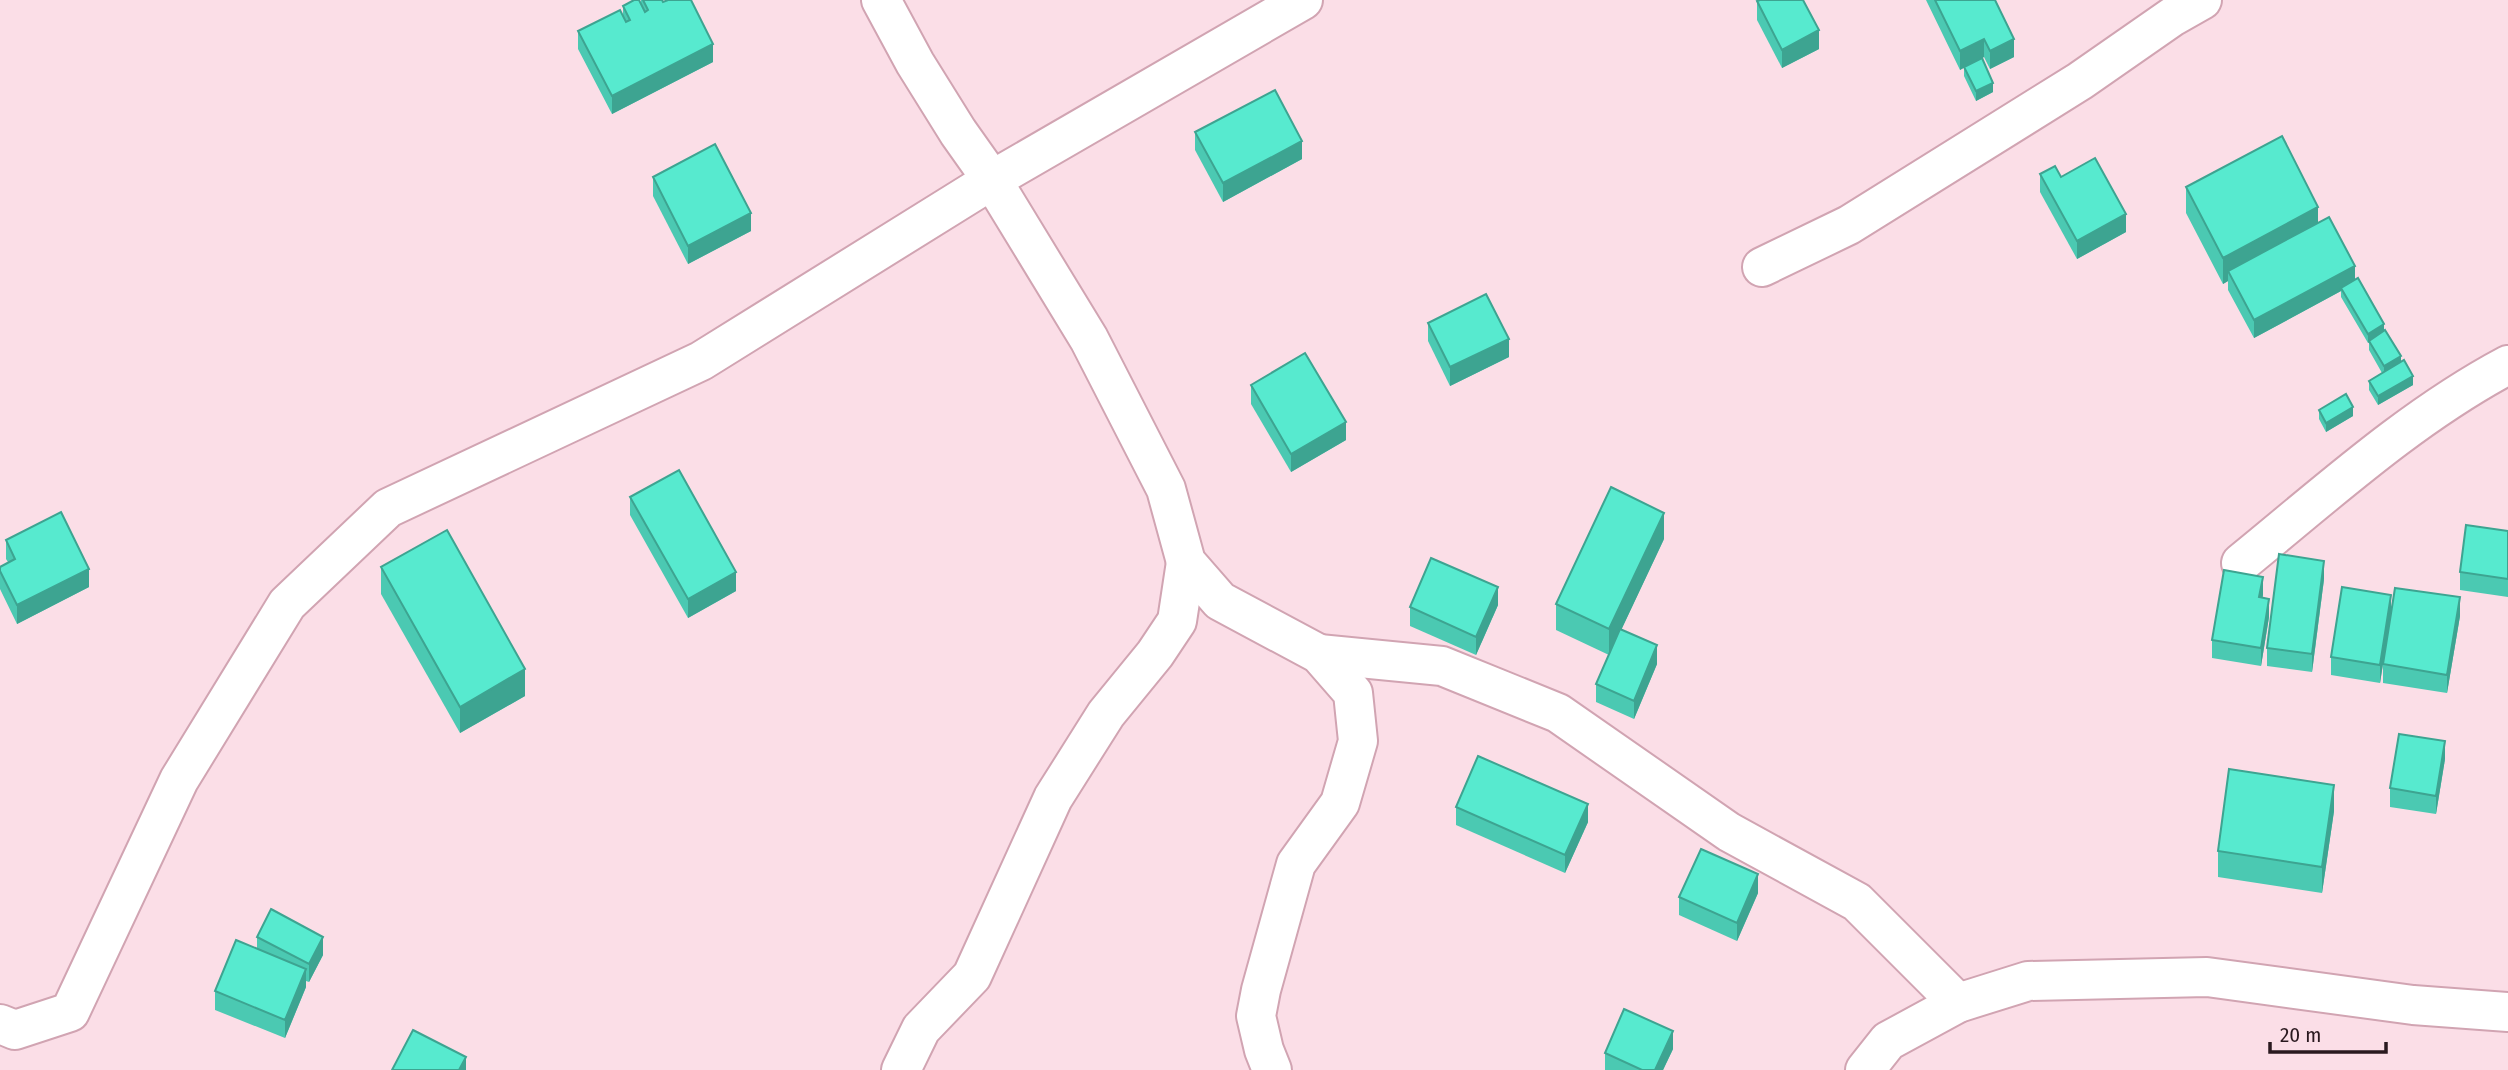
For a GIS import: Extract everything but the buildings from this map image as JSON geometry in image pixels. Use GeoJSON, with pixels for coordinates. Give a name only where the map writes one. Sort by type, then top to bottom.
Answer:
{"type":"FeatureCollection","features":[{"type":"Feature","properties":{"kind":"street"},"geometry":{"type":"LineString","coordinates":[[881,0],[915,63],[992,180],[1089,339],[1166,489],[1186,562],[1177,621],[1155,654],[1106,714],[1053,798],[972,976],[920,1029],[901,1070]]}},
{"type":"Feature","properties":{"kind":"street"},"geometry":{"type":"LineString","coordinates":[[0,1024],[15,1030],[70,1012],[179,780],[287,604],[388,508],[701,361],[992,180],[1303,0]]}},
{"type":"Feature","properties":{"kind":"street"},"geometry":{"type":"LineString","coordinates":[[1762,267],[1849,225],[2080,81],[2172,17],[2202,0]]}},
{"type":"Feature","properties":{"kind":"street"},"geometry":{"type":"LineString","coordinates":[[2241,563],[2374,455],[2468,386],[2508,365]]}},
{"type":"Feature","properties":{"kind":"street"},"geometry":{"type":"LineString","coordinates":[[1186,562],[1220,601],[1319,654],[1353,693],[1358,741],[1340,803],[1296,864],[1261,990],[1256,1016],[1272,1070]]}},
{"type":"Feature","properties":{"kind":"street"},"geometry":{"type":"LineString","coordinates":[[1319,654],[1442,666],[1558,713],[1729,832],[1857,902],[1958,1003]]}},
{"type":"Feature","properties":{"kind":"street"},"geometry":{"type":"LineString","coordinates":[[1866,1070],[1888,1041],[1958,1003],[2028,981],[2207,977],[2413,1005],[2508,1012]]}}]}
